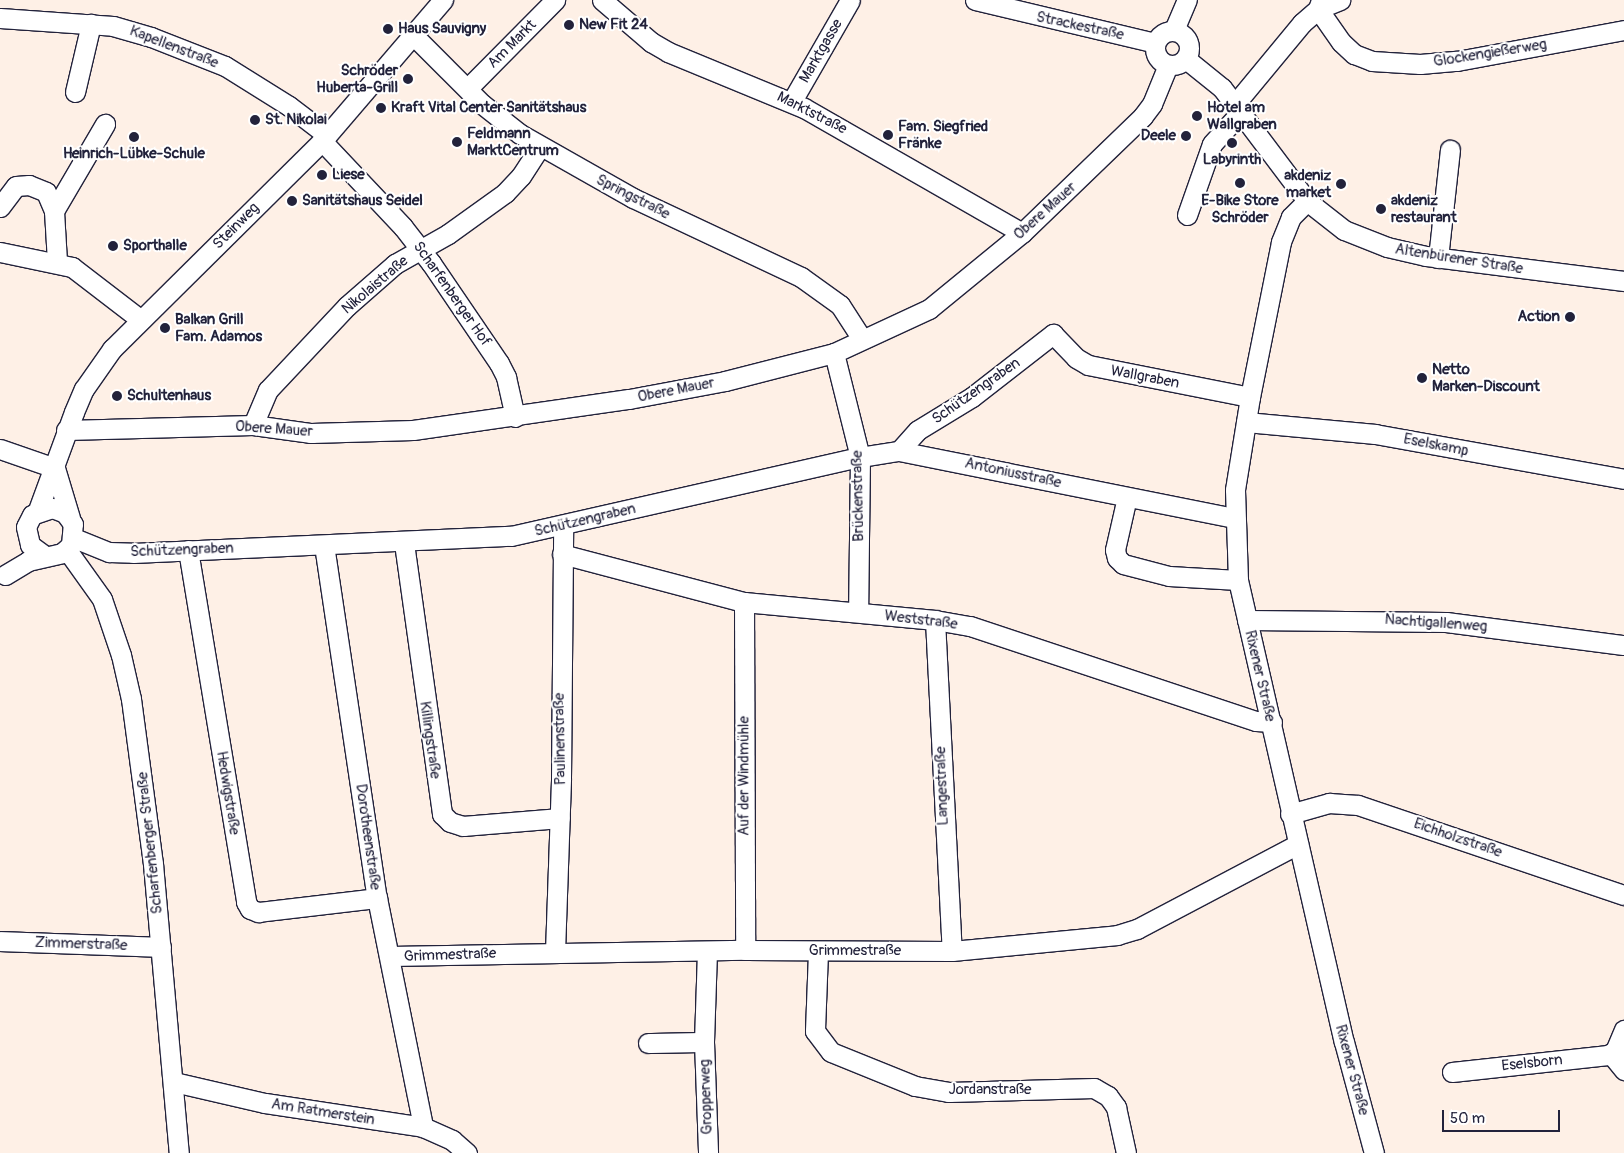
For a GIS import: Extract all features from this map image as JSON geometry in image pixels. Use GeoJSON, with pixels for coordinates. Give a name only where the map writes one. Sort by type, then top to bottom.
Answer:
{"type":"FeatureCollection","features":[{"type":"Feature","properties":{"kind":"street","name":"Am Markt"},"geometry":{"type":"LineString","coordinates":[[468,88],[555,0]]}},
{"type":"Feature","properties":{"kind":"street","name":"Marktstraße"},"geometry":{"type":"LineString","coordinates":[[602,0],[650,42],[668,52],[792,102],[1022,232]]}},
{"type":"Feature","properties":{"kind":"street","name":"Marktgasse"},"geometry":{"type":"LineString","coordinates":[[792,102],[850,0]]}},
{"type":"Feature","properties":{"kind":"street","name":"Strackestraße"},"geometry":{"type":"LineString","coordinates":[[975,0],[1155,43]]}},
{"type":"Feature","properties":{"kind":"street"},"geometry":{"type":"LineString","coordinates":[[1174,30],[1187,0]]}},
{"type":"Feature","properties":{"kind":"street"},"geometry":{"type":"LineString","coordinates":[[1187,215],[1212,144],[1302,23],[1320,5],[1340,0]]}},
{"type":"Feature","properties":{"kind":"street","name":"Steinweg"},"geometry":{"type":"LineString","coordinates":[[38,510],[55,468],[66,430],[99,366],[141,320],[324,138],[414,36],[439,1]]}},
{"type":"Feature","properties":{"kind":"street","name":"Glockengießerweg"},"geometry":{"type":"LineString","coordinates":[[1320,5],[1341,42],[1354,54],[1372,61],[1402,63],[1457,61],[1624,30]]}},
{"type":"Feature","properties":{"kind":"street","name":"Kapellenstraße"},"geometry":{"type":"LineString","coordinates":[[0,18],[91,24],[134,31],[225,66],[324,138]]}},
{"type":"Feature","properties":{"kind":"street"},"geometry":{"type":"LineString","coordinates":[[75,92],[91,24]]}},
{"type":"Feature","properties":{"kind":"street"},"geometry":{"type":"LineString","coordinates":[[1174,30],[1188,41],[1186,59],[1181,63],[1168,65],[1157,56],[1155,43],[1162,33],[1174,30]]}},
{"type":"Feature","properties":{"kind":"street","name":"Springstraße"},"geometry":{"type":"LineString","coordinates":[[414,36],[494,115],[540,147],[671,218],[801,277],[840,305],[862,339]]}},
{"type":"Feature","properties":{"kind":"street"},"geometry":{"type":"LineString","coordinates":[[1186,59],[1210,77],[1238,108],[1307,201]]}},
{"type":"Feature","properties":{"kind":"street","name":"Obere Mauer"},"geometry":{"type":"LineString","coordinates":[[66,430],[253,425],[311,433],[413,430],[516,417],[726,381],[834,353],[862,339],[907,322],[929,308],[1022,232],[1144,116],[1152,104],[1168,65]]}},
{"type":"Feature","properties":{"kind":"street"},"geometry":{"type":"LineString","coordinates":[[54,211],[104,124]]}},
{"type":"Feature","properties":{"kind":"street","name":"Scharfenberger Hof"},"geometry":{"type":"LineString","coordinates":[[324,138],[421,249],[506,377],[516,417]]}},
{"type":"Feature","properties":{"kind":"street","name":"Nikolaistraße"},"geometry":{"type":"LineString","coordinates":[[253,425],[268,390],[325,329],[395,264],[448,234],[511,188],[540,147]]}},
{"type":"Feature","properties":{"kind":"street"},"geometry":{"type":"LineString","coordinates":[[1438,258],[1450,150]]}},
{"type":"Feature","properties":{"kind":"street"},"geometry":{"type":"LineString","coordinates":[[0,207],[12,189],[29,185],[46,192],[54,211],[57,262]]}},
{"type":"Feature","properties":{"kind":"street","name":"Altenbürener Straße"},"geometry":{"type":"LineString","coordinates":[[1307,201],[1328,220],[1354,235],[1395,250],[1438,258],[1624,281]]}},
{"type":"Feature","properties":{"kind":"street","name":"Rixener Straße"},"geometry":{"type":"LineString","coordinates":[[1307,201],[1292,217],[1281,242],[1250,397],[1235,490],[1238,580],[1272,722],[1290,814],[1374,1153]]}},
{"type":"Feature","properties":{"kind":"street"},"geometry":{"type":"LineString","coordinates":[[0,252],[57,262],[79,271],[141,320]]}},
{"type":"Feature","properties":{"kind":"street","name":"Wallgraben"},"geometry":{"type":"LineString","coordinates":[[1053,334],[1076,358],[1088,365],[1250,397]]}},
{"type":"Feature","properties":{"kind":"street","name":"Schützengraben"},"geometry":{"type":"LineString","coordinates":[[70,544],[109,552],[404,543],[511,536],[562,526],[860,457],[899,451],[918,430],[972,397],[1053,334]]}},
{"type":"Feature","properties":{"kind":"street","name":"Brückenstraße"},"geometry":{"type":"LineString","coordinates":[[834,353],[860,457],[858,612]]}},
{"type":"Feature","properties":{"kind":"street","name":"Eselskamp"},"geometry":{"type":"LineString","coordinates":[[1246,422],[1375,434],[1624,479]]}},
{"type":"Feature","properties":{"kind":"street"},"geometry":{"type":"LineString","coordinates":[[0,449],[55,468],[70,518],[70,544],[57,555],[45,556],[22,564],[3,580]]}},
{"type":"Feature","properties":{"kind":"street","name":"Antoniusstraße"},"geometry":{"type":"LineString","coordinates":[[899,451],[1235,518]]}},
{"type":"Feature","properties":{"kind":"street"},"geometry":{"type":"LineString","coordinates":[[1127,497],[1115,550],[1117,558],[1123,564],[1169,576],[1238,580]]}},
{"type":"Feature","properties":{"kind":"street"},"geometry":{"type":"LineString","coordinates":[[3,580],[26,527],[38,510],[52,508],[70,518]]}},
{"type":"Feature","properties":{"kind":"street","name":"Paulinenstraße"},"geometry":{"type":"LineString","coordinates":[[555,952],[560,818],[562,526]]}},
{"type":"Feature","properties":{"kind":"street"},"geometry":{"type":"LineString","coordinates":[[26,527],[30,545],[45,556]]}},
{"type":"Feature","properties":{"kind":"street","name":"Killingstraße"},"geometry":{"type":"LineString","coordinates":[[404,543],[442,814],[450,822],[463,826],[560,818]]}},
{"type":"Feature","properties":{"kind":"street","name":"Scharfenberger Straße"},"geometry":{"type":"LineString","coordinates":[[70,544],[102,599],[121,655],[142,772],[161,946],[179,1153]]}},
{"type":"Feature","properties":{"kind":"street","name":"Dorotheenstraße"},"geometry":{"type":"LineString","coordinates":[[324,545],[377,898],[423,1127]]}},
{"type":"Feature","properties":{"kind":"street","name":"Hedwigstraße"},"geometry":{"type":"LineString","coordinates":[[188,550],[246,902],[250,909],[258,912],[377,898]]}},
{"type":"Feature","properties":{"kind":"street","name":"Weststraße"},"geometry":{"type":"LineString","coordinates":[[562,554],[744,602],[935,620],[998,634],[1256,720],[1272,722]]}},
{"type":"Feature","properties":{"kind":"street","name":"Auf der Windmühle"},"geometry":{"type":"LineString","coordinates":[[744,602],[745,950]]}},
{"type":"Feature","properties":{"kind":"street","name":"Langestraße"},"geometry":{"type":"LineString","coordinates":[[935,620],[952,951]]}},
{"type":"Feature","properties":{"kind":"street","name":"Nachtigallenweg"},"geometry":{"type":"LineString","coordinates":[[1247,620],[1446,622],[1624,645]]}},
{"type":"Feature","properties":{"kind":"street","name":"Eichholzstraße"},"geometry":{"type":"LineString","coordinates":[[1290,814],[1329,803],[1358,805],[1624,895]]}},
{"type":"Feature","properties":{"kind":"street","name":"Grimmestraße"},"geometry":{"type":"LineString","coordinates":[[390,956],[745,950],[818,952],[952,951],[1099,937],[1137,929],[1298,844]]}},
{"type":"Feature","properties":{"kind":"street","name":"Zimmerstraße"},"geometry":{"type":"LineString","coordinates":[[0,941],[161,946]]}},
{"type":"Feature","properties":{"kind":"street","name":"Gropperweg"},"geometry":{"type":"LineString","coordinates":[[708,951],[704,1042],[708,1153]]}},
{"type":"Feature","properties":{"kind":"street","name":"Jordanstraße"},"geometry":{"type":"LineString","coordinates":[[818,952],[815,1031],[831,1052],[915,1086],[949,1092],[1094,1088],[1108,1096],[1116,1107],[1126,1153]]}},
{"type":"Feature","properties":{"kind":"street"},"geometry":{"type":"LineString","coordinates":[[1624,1030],[1611,1054],[1624,1070]]}},
{"type":"Feature","properties":{"kind":"street","name":"Gropperweg"},"geometry":{"type":"LineString","coordinates":[[648,1043],[704,1042]]}},
{"type":"Feature","properties":{"kind":"street","name":"Eselsborn"},"geometry":{"type":"LineString","coordinates":[[1452,1072],[1611,1054]]}},
{"type":"Feature","properties":{"kind":"street","name":"Am Ratmerstein"},"geometry":{"type":"LineString","coordinates":[[174,1082],[265,1103],[423,1127],[452,1140],[467,1153]]}},
{"type":"Feature","properties":{"kind":"place","name":"New Fit 24"},"geometry":{"type":"Point","coordinates":[569,25]}},
{"type":"Feature","properties":{"kind":"place","name":"Haus Sauvigny"},"geometry":{"type":"Point","coordinates":[388,29]}},
{"type":"Feature","properties":{"kind":"place","name":"Schröder Huberta-Grill"},"geometry":{"type":"Point","coordinates":[408,79]}},
{"type":"Feature","properties":{"kind":"place","name":"Kraft Vital Center Sanitätshaus"},"geometry":{"type":"Point","coordinates":[381,108]}},
{"type":"Feature","properties":{"kind":"place","name":"Hotel am Wallgraben"},"geometry":{"type":"Point","coordinates":[1197,116]}},
{"type":"Feature","properties":{"kind":"place","name":"St. Nikolai"},"geometry":{"type":"Point","coordinates":[255,120]}},
{"type":"Feature","properties":{"kind":"place","name":"Fam. Siegfried Fränke"},"geometry":{"type":"Point","coordinates":[888,135]}},
{"type":"Feature","properties":{"kind":"place","name":"Deele"},"geometry":{"type":"Point","coordinates":[1186,136]}},
{"type":"Feature","properties":{"kind":"place","name":"Heinrich-Lübke-Schule"},"geometry":{"type":"Point","coordinates":[134,137]}},
{"type":"Feature","properties":{"kind":"place","name":"Feldmann MarktCentrum"},"geometry":{"type":"Point","coordinates":[457,142]}},
{"type":"Feature","properties":{"kind":"place","name":"Labyrinth"},"geometry":{"type":"Point","coordinates":[1232,143]}},
{"type":"Feature","properties":{"kind":"place","name":"Liese"},"geometry":{"type":"Point","coordinates":[322,175]}},
{"type":"Feature","properties":{"kind":"place","name":"E-Bike Store Schröder"},"geometry":{"type":"Point","coordinates":[1240,183]}},
{"type":"Feature","properties":{"kind":"place","name":"akdeniz market"},"geometry":{"type":"Point","coordinates":[1341,184]}},
{"type":"Feature","properties":{"kind":"place","name":"Sanitätshaus Seidel"},"geometry":{"type":"Point","coordinates":[292,201]}},
{"type":"Feature","properties":{"kind":"place","name":"akdeniz restaurant"},"geometry":{"type":"Point","coordinates":[1381,209]}},
{"type":"Feature","properties":{"kind":"place","name":"Sporthalle"},"geometry":{"type":"Point","coordinates":[113,246]}},
{"type":"Feature","properties":{"kind":"place","name":"Action"},"geometry":{"type":"Point","coordinates":[1570,317]}},
{"type":"Feature","properties":{"kind":"place","name":"Balkan Grill Fam. Adamos"},"geometry":{"type":"Point","coordinates":[165,328]}},
{"type":"Feature","properties":{"kind":"place","name":"Netto Marken-Discount"},"geometry":{"type":"Point","coordinates":[1422,378]}},
{"type":"Feature","properties":{"kind":"place","name":"Schultenhaus"},"geometry":{"type":"Point","coordinates":[117,396]}}]}
